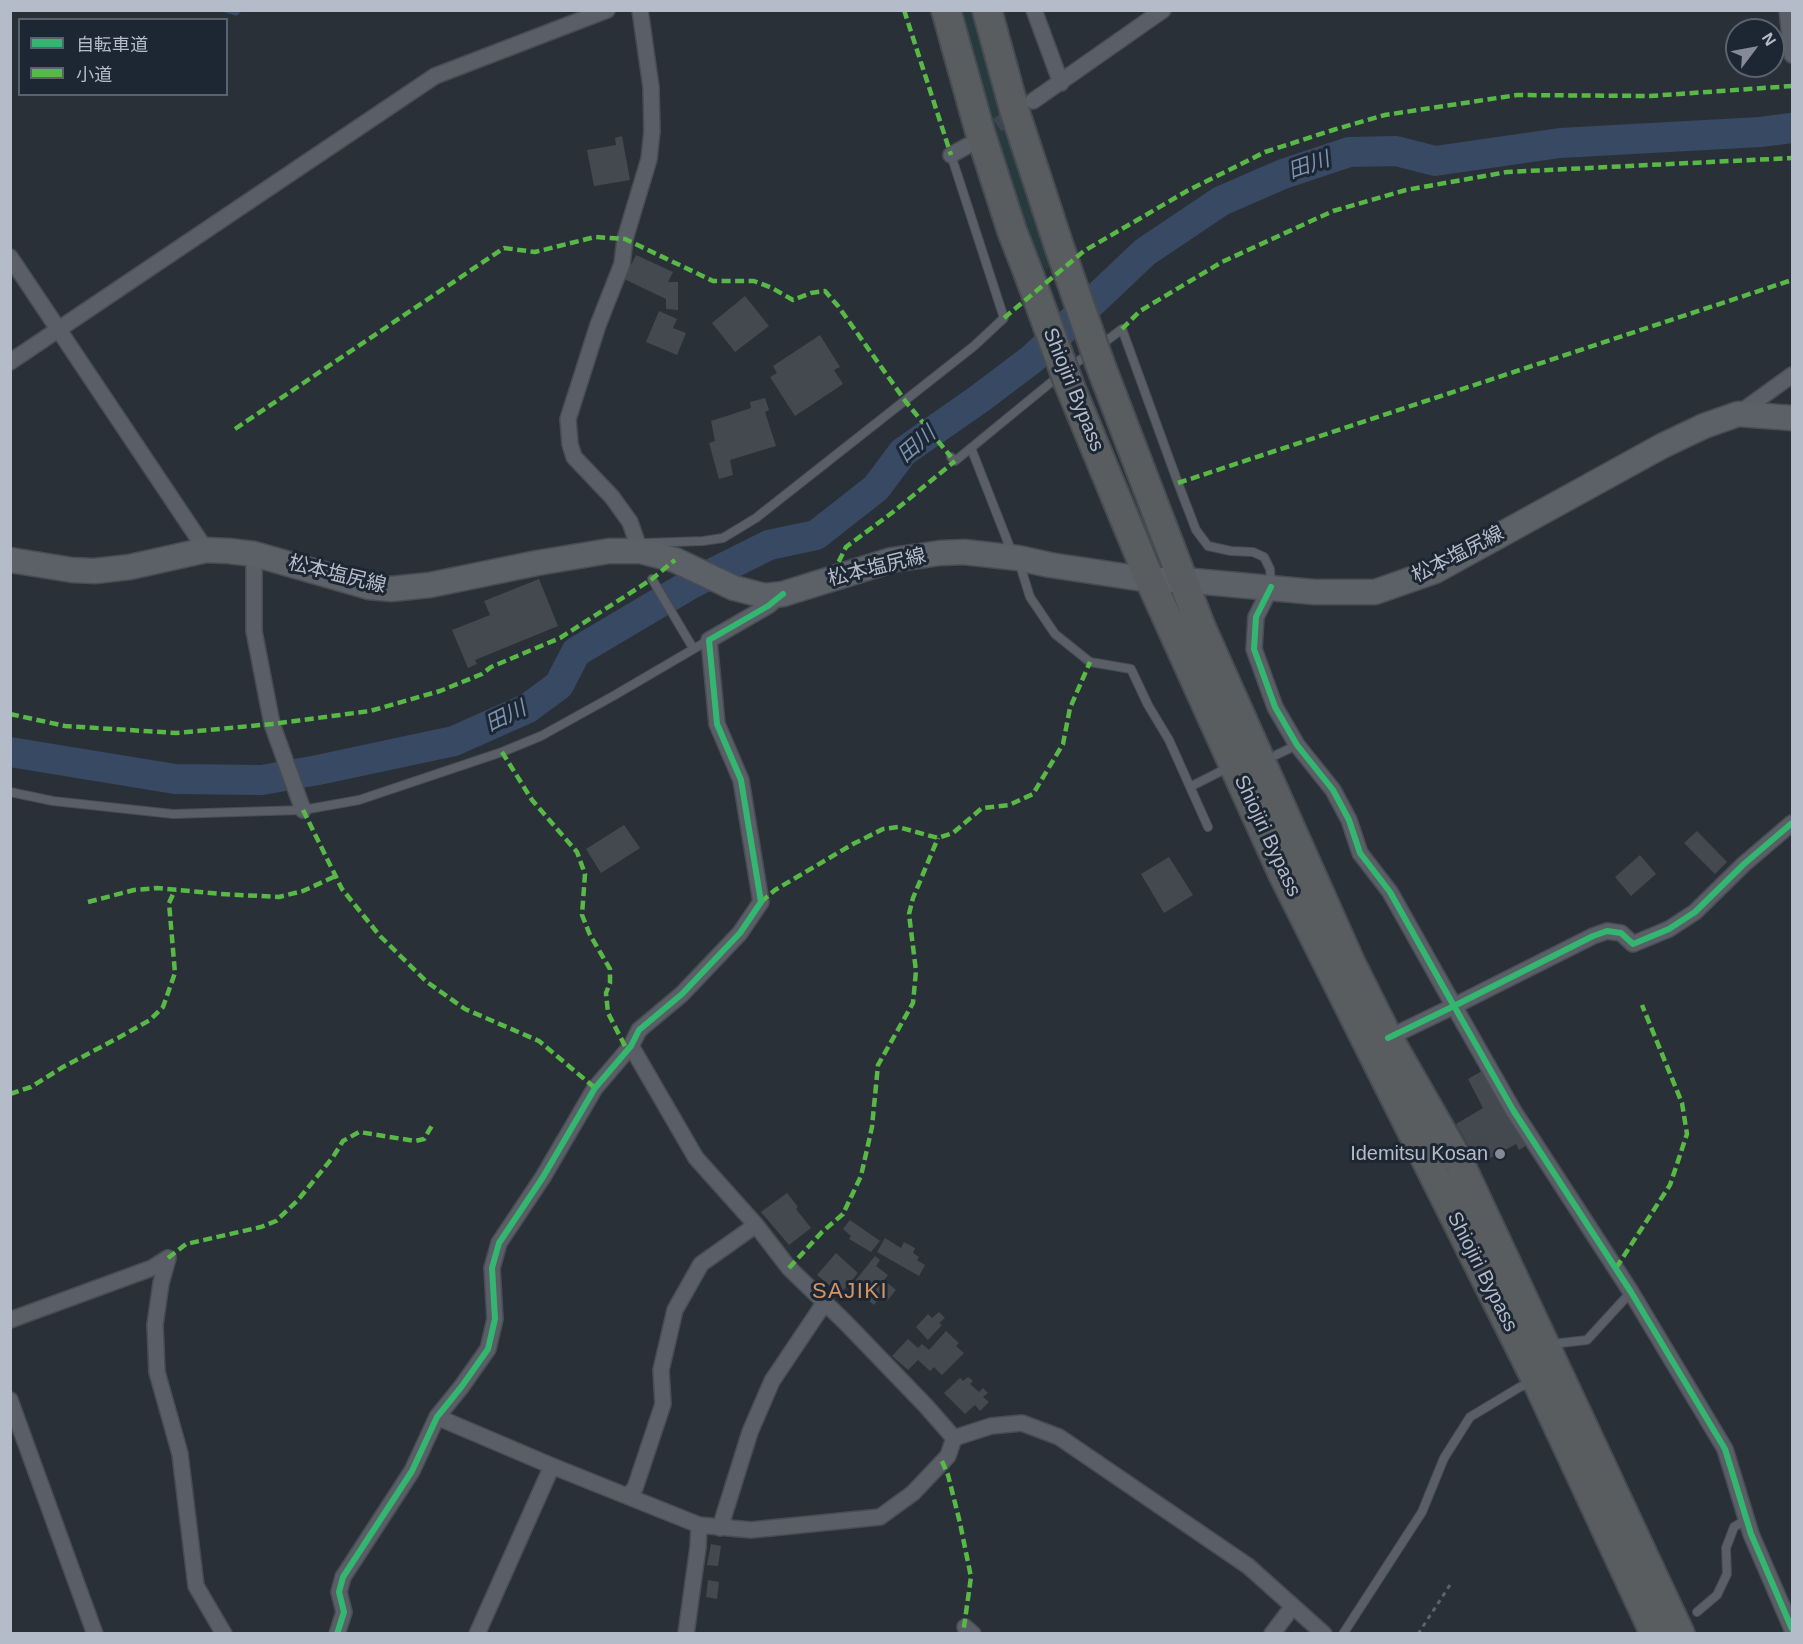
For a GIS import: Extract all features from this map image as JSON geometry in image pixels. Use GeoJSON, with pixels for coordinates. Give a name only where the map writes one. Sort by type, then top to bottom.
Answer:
{"type":"FeatureCollection","features":[{"type":"Feature","properties":{"kind":"highway","name":"Shiojiri Bypass"},"geometry":{"type":"LineString","coordinates":[[946,10],[1012,231],[1069,384],[1150,580],[1282,872],[1537,1381],[1655,1634]]}},
{"type":"Feature","properties":{"kind":"highway","name":"Shiojiri Bypass"},"geometry":{"type":"LineString","coordinates":[[987,10],[1015,112],[1100,364],[1205,636],[1351,964],[1388,1038],[1460,1164],[1680,1634]]}},
{"type":"Feature","properties":{"kind":"main road","name":"松本塩尻線"},"geometry":{"type":"LineString","coordinates":[[10,560],[72,570],[113,570],[206,550],[254,554],[369,587],[391,590],[639,547],[675,560],[734,588],[765,596],[783,594],[892,560],[956,552],[1013,557],[1150,580],[1183,580],[1314,592],[1375,592],[1435,571],[1662,446],[1704,426],[1738,414],[1792,418]]}},
{"type":"Feature","properties":{"kind":"street"},"geometry":{"type":"LineString","coordinates":[[10,362],[435,76],[608,10]]}},
{"type":"Feature","properties":{"kind":"street"},"geometry":{"type":"LineString","coordinates":[[639,547],[630,522],[612,497],[574,457],[570,444],[568,418],[598,325],[622,264],[626,239],[649,159],[652,131],[651,87],[640,10]]}},
{"type":"Feature","properties":{"kind":"street"},"geometry":{"type":"LineString","coordinates":[[1034,10],[1061,83]]}},
{"type":"Feature","properties":{"kind":"street"},"geometry":{"type":"LineString","coordinates":[[1033,101],[1163,10]]}},
{"type":"Feature","properties":{"kind":"street"},"geometry":{"type":"LineString","coordinates":[[1786,10],[1792,55]]}},
{"type":"Feature","properties":{"kind":"street"},"geometry":{"type":"LineString","coordinates":[[951,155],[967,146]]}},
{"type":"Feature","properties":{"kind":"street"},"geometry":{"type":"LineString","coordinates":[[10,257],[206,550]]}},
{"type":"Feature","properties":{"kind":"street"},"geometry":{"type":"LineString","coordinates":[[1738,414],[1792,375]]}},
{"type":"Feature","properties":{"kind":"street"},"geometry":{"type":"LineString","coordinates":[[254,554],[254,631],[274,731],[302,805]]}},
{"type":"Feature","properties":{"kind":"street"},"geometry":{"type":"LineString","coordinates":[[1271,587],[1256,617],[1254,649],[1275,707],[1297,745],[1333,790],[1349,820],[1360,853],[1390,892],[1513,1110],[1631,1292],[1725,1449],[1751,1534],[1792,1629]]}},
{"type":"Feature","properties":{"kind":"street"},"geometry":{"type":"LineString","coordinates":[[337,1634],[342,1624],[344,1611],[339,1592],[343,1577],[412,1471],[437,1417],[488,1349],[495,1319],[492,1268],[499,1243],[543,1177],[595,1088],[631,1046],[639,1030],[682,994],[740,933],[761,902],[741,780],[717,724],[709,640],[768,606],[783,594]]}},
{"type":"Feature","properties":{"kind":"street"},"geometry":{"type":"LineString","coordinates":[[1388,1038],[1593,936],[1606,931],[1621,933],[1633,944],[1668,929],[1695,912],[1744,864],[1792,823]]}},
{"type":"Feature","properties":{"kind":"street"},"geometry":{"type":"LineString","coordinates":[[631,1046],[696,1158],[756,1225],[789,1268],[926,1406],[954,1438]]}},
{"type":"Feature","properties":{"kind":"street"},"geometry":{"type":"LineString","coordinates":[[628,1496],[634,1488],[663,1404],[661,1370],[675,1310],[701,1264],[756,1225]]}},
{"type":"Feature","properties":{"kind":"street"},"geometry":{"type":"LineString","coordinates":[[10,1320],[152,1268],[168,1258],[161,1283],[155,1325],[157,1372],[180,1454],[196,1586],[224,1634]]}},
{"type":"Feature","properties":{"kind":"street"},"geometry":{"type":"LineString","coordinates":[[720,1528],[750,1432],[772,1381],[825,1302]]}},
{"type":"Feature","properties":{"kind":"street"},"geometry":{"type":"LineString","coordinates":[[10,1400],[95,1634]]}},
{"type":"Feature","properties":{"kind":"street"},"geometry":{"type":"LineString","coordinates":[[437,1417],[699,1525],[751,1530],[880,1517],[913,1493],[948,1456],[954,1438]]}},
{"type":"Feature","properties":{"kind":"street"},"geometry":{"type":"LineString","coordinates":[[954,1438],[991,1426],[1022,1423],[1059,1437],[1248,1566],[1324,1634]]}},
{"type":"Feature","properties":{"kind":"street"},"geometry":{"type":"LineString","coordinates":[[1599,1463],[1694,1634]]}},
{"type":"Feature","properties":{"kind":"street"},"geometry":{"type":"LineString","coordinates":[[477,1634],[552,1466]]}},
{"type":"Feature","properties":{"kind":"street"},"geometry":{"type":"LineString","coordinates":[[686,1634],[699,1525]]}},
{"type":"Feature","properties":{"kind":"street"},"geometry":{"type":"LineString","coordinates":[[1272,1634],[1293,1606]]}},
{"type":"Feature","properties":{"kind":"lane"},"geometry":{"type":"LineString","coordinates":[[639,547],[703,542],[723,538],[765,510],[974,346],[1004,318],[951,155]]}},
{"type":"Feature","properties":{"kind":"lane"},"geometry":{"type":"LineString","coordinates":[[951,457],[956,461],[1077,361],[1122,329],[1196,530],[1208,546],[1232,552],[1253,552],[1264,557],[1270,569],[1271,587]]}},
{"type":"Feature","properties":{"kind":"lane"},"geometry":{"type":"LineString","coordinates":[[971,448],[1030,597],[1054,634],[1090,662],[1131,669],[1148,705],[1169,740],[1208,827]]}},
{"type":"Feature","properties":{"kind":"lane"},"geometry":{"type":"LineString","coordinates":[[654,582],[692,645]]}},
{"type":"Feature","properties":{"kind":"lane"},"geometry":{"type":"LineString","coordinates":[[10,792],[53,801],[173,814],[359,800],[531,740],[615,695],[692,645],[709,640]]}},
{"type":"Feature","properties":{"kind":"lane"},"geometry":{"type":"LineString","coordinates":[[1276,755],[1297,745]]}},
{"type":"Feature","properties":{"kind":"lane"},"geometry":{"type":"LineString","coordinates":[[1191,787],[1234,764]]}},
{"type":"Feature","properties":{"kind":"lane"},"geometry":{"type":"LineString","coordinates":[[1545,1347],[1587,1340],[1631,1292]]}},
{"type":"Feature","properties":{"kind":"lane"},"geometry":{"type":"LineString","coordinates":[[1342,1634],[1422,1512],[1444,1458],[1470,1416],[1520,1387],[1537,1381]]}},
{"type":"Feature","properties":{"kind":"lane"},"geometry":{"type":"LineString","coordinates":[[1697,1611],[1717,1595],[1727,1574],[1726,1548],[1734,1527],[1747,1519]]}},
{"type":"Feature","properties":{"kind":"path"},"geometry":{"type":"LineString","coordinates":[[1418,1634],[1450,1586]]}},
{"type":"Feature","properties":{"kind":"green space"},"geometry":{"type":"Polygon","coordinates":[[[956,11],[975,11],[1050,267],[1046,270],[1023,228],[956,11]]]}},
{"type":"Feature","properties":{"kind":"building"},"geometry":{"type":"Polygon","coordinates":[[[622,136],[630,180],[594,186],[587,150],[616,145],[615,138],[622,136]]]}},
{"type":"Feature","properties":{"kind":"building"},"geometry":{"type":"Polygon","coordinates":[[[636,255],[673,272],[668,282],[678,282],[678,310],[666,309],[666,299],[624,279],[636,255]]]}},
{"type":"Feature","properties":{"kind":"building"},"geometry":{"type":"Polygon","coordinates":[[[745,296],[769,326],[735,352],[712,323],[745,296]]]}},
{"type":"Feature","properties":{"kind":"building"},"geometry":{"type":"Polygon","coordinates":[[[659,311],[677,319],[673,328],[686,333],[677,355],[646,342],[659,311]]]}},
{"type":"Feature","properties":{"kind":"building"},"geometry":{"type":"Polygon","coordinates":[[[820,335],[840,367],[834,370],[843,384],[795,416],[770,377],[777,373],[773,366],[820,335]]]}},
{"type":"Feature","properties":{"kind":"building"},"geometry":{"type":"Polygon","coordinates":[[[765,398],[769,410],[765,412],[776,446],[730,460],[733,475],[719,479],[709,443],[715,441],[711,421],[751,408],[750,402],[765,398]]]}},
{"type":"Feature","properties":{"kind":"building"},"geometry":{"type":"Polygon","coordinates":[[[539,579],[558,626],[475,660],[477,664],[468,668],[452,630],[490,615],[484,601],[539,579]]]}},
{"type":"Feature","properties":{"kind":"building"},"geometry":{"type":"Polygon","coordinates":[[[624,825],[640,848],[601,873],[586,849],[624,825]]]}},
{"type":"Feature","properties":{"kind":"building"},"geometry":{"type":"Polygon","coordinates":[[[1697,831],[1727,862],[1715,874],[1684,843],[1697,831]]]}},
{"type":"Feature","properties":{"kind":"building"},"geometry":{"type":"Polygon","coordinates":[[[1640,855],[1656,874],[1631,896],[1615,877],[1640,855]]]}},
{"type":"Feature","properties":{"kind":"building"},"geometry":{"type":"Polygon","coordinates":[[[1169,857],[1193,895],[1164,913],[1141,874],[1169,857]]]}},
{"type":"Feature","properties":{"kind":"building"},"geometry":{"type":"Polygon","coordinates":[[[1487,1068],[1527,1145],[1519,1150],[1516,1144],[1485,1161],[1479,1149],[1469,1147],[1456,1124],[1483,1108],[1468,1079],[1487,1068]]]}},
{"type":"Feature","properties":{"kind":"building"},"geometry":{"type":"Polygon","coordinates":[[[787,1193],[811,1228],[789,1245],[761,1212],[787,1193]]]}},
{"type":"Feature","properties":{"kind":"building"},"geometry":{"type":"Polygon","coordinates":[[[850,1220],[880,1241],[871,1252],[849,1239],[851,1236],[843,1229],[850,1220]]]}},
{"type":"Feature","properties":{"kind":"building"},"geometry":{"type":"Polygon","coordinates":[[[885,1238],[901,1248],[904,1242],[915,1248],[913,1253],[919,1257],[917,1260],[925,1265],[919,1276],[877,1252],[885,1238]]]}},
{"type":"Feature","properties":{"kind":"building"},"geometry":{"type":"Polygon","coordinates":[[[836,1253],[858,1273],[840,1294],[817,1275],[836,1253]]]}},
{"type":"Feature","properties":{"kind":"building"},"geometry":{"type":"Polygon","coordinates":[[[875,1256],[880,1260],[876,1266],[888,1275],[884,1280],[896,1290],[887,1301],[882,1295],[874,1305],[851,1286],[875,1256]]]}},
{"type":"Feature","properties":{"kind":"building"},"geometry":{"type":"Polygon","coordinates":[[[939,1312],[945,1318],[939,1323],[942,1325],[928,1340],[916,1327],[928,1314],[932,1318],[939,1312]]]}},
{"type":"Feature","properties":{"kind":"building"},"geometry":{"type":"Polygon","coordinates":[[[946,1331],[959,1343],[956,1346],[964,1353],[942,1375],[934,1367],[930,1371],[918,1360],[908,1370],[892,1356],[908,1339],[918,1348],[922,1344],[929,1350],[946,1331]]]}},
{"type":"Feature","properties":{"kind":"building"},"geometry":{"type":"Polygon","coordinates":[[[968,1377],[973,1381],[970,1384],[979,1392],[983,1388],[988,1393],[983,1397],[989,1402],[980,1411],[975,1405],[965,1414],[944,1393],[960,1378],[963,1381],[968,1377]]]}},
{"type":"Feature","properties":{"kind":"building"},"geometry":{"type":"Polygon","coordinates":[[[711,1544],[721,1546],[718,1566],[707,1565],[711,1544]]]}},
{"type":"Feature","properties":{"kind":"building"},"geometry":{"type":"Polygon","coordinates":[[[708,1580],[719,1582],[717,1599],[706,1597],[708,1580]]]}},
{"type":"Feature","properties":{"kind":"waterway"},"geometry":{"type":"LineString","coordinates":[[226,10],[236,13],[239,10]]}},
{"type":"Feature","properties":{"kind":"waterway","name":"田川"},"geometry":{"type":"LineString","coordinates":[[10,752],[175,779],[262,780],[454,741],[528,708],[559,685],[576,652],[691,584],[769,545],[816,535],[876,488],[903,452],[1032,359],[1145,252],[1221,201],[1283,174],[1349,152],[1396,151],[1435,161],[1560,143],[1760,132],[1792,128]]}},
{"type":"Feature","properties":{"kind":"tunnel"},"geometry":{"type":"LineString","coordinates":[[978,138],[1018,111]]}},
{"type":"Feature","properties":{"kind":"marked path"},"geometry":{"type":"LineString","coordinates":[[904,10],[951,155]]}},
{"type":"Feature","properties":{"kind":"marked path"},"geometry":{"type":"LineString","coordinates":[[1004,318],[1084,251],[1187,191],[1265,152],[1333,130],[1385,115],[1517,95],[1650,96],[1792,86]]}},
{"type":"Feature","properties":{"kind":"marked path"},"geometry":{"type":"LineString","coordinates":[[1122,329],[1140,311],[1222,262],[1333,211],[1406,190],[1507,172],[1792,158]]}},
{"type":"Feature","properties":{"kind":"marked path"},"geometry":{"type":"LineString","coordinates":[[235,429],[504,248],[535,252],[595,237],[625,239],[713,281],[754,281],[793,300],[811,293],[825,291],[906,402],[951,457]]}},
{"type":"Feature","properties":{"kind":"marked path"},"geometry":{"type":"LineString","coordinates":[[1178,483],[1792,280]]}},
{"type":"Feature","properties":{"kind":"marked path"},"geometry":{"type":"LineString","coordinates":[[839,575],[838,563],[846,547],[955,461]]}},
{"type":"Feature","properties":{"kind":"marked path"},"geometry":{"type":"LineString","coordinates":[[10,714],[65,726],[176,733],[272,724],[370,711],[440,691],[560,638],[652,579],[675,560]]}},
{"type":"Feature","properties":{"kind":"marked path"},"geometry":{"type":"LineString","coordinates":[[761,902],[775,890],[883,829],[898,827],[938,838],[953,833],[982,808],[1009,805],[1033,794],[1063,744],[1070,708],[1090,662]]}},
{"type":"Feature","properties":{"kind":"marked path"},"geometry":{"type":"LineString","coordinates":[[502,752],[532,800],[577,852],[585,874],[582,915],[590,935],[610,969],[610,983],[606,993],[608,1013],[627,1050]]}},
{"type":"Feature","properties":{"kind":"marked path"},"geometry":{"type":"LineString","coordinates":[[303,810],[342,889],[380,936],[427,982],[465,1009],[539,1041],[595,1088]]}},
{"type":"Feature","properties":{"kind":"marked path"},"geometry":{"type":"LineString","coordinates":[[789,1268],[822,1232],[843,1214],[861,1176],[872,1127],[878,1065],[913,1003],[916,971],[909,914],[913,898],[938,838]]}},
{"type":"Feature","properties":{"kind":"marked path"},"geometry":{"type":"LineString","coordinates":[[88,902],[134,890],[157,888],[279,897],[303,891],[336,876]]}},
{"type":"Feature","properties":{"kind":"marked path"},"geometry":{"type":"LineString","coordinates":[[10,1094],[31,1087],[150,1020],[163,1007],[175,973],[169,903],[175,890]]}},
{"type":"Feature","properties":{"kind":"marked path"},"geometry":{"type":"LineString","coordinates":[[1616,1268],[1670,1185],[1687,1134],[1682,1103],[1642,1005]]}},
{"type":"Feature","properties":{"kind":"marked path"},"geometry":{"type":"LineString","coordinates":[[168,1258],[186,1244],[261,1227],[276,1221],[298,1200],[343,1141],[359,1132],[415,1141],[424,1139],[433,1124]]}},
{"type":"Feature","properties":{"kind":"marked path"},"geometry":{"type":"LineString","coordinates":[[942,1461],[948,1475],[971,1577],[963,1634]]}},
{"type":"Feature","properties":{"kind":"cycle path"},"geometry":{"type":"LineString","coordinates":[[1271,587],[1256,617],[1254,649],[1275,707],[1297,745],[1333,790],[1349,820],[1360,853],[1390,892],[1454,1006],[1593,936],[1607,931],[1621,933],[1633,944],[1669,929],[1695,912],[1744,864],[1792,823]]}},
{"type":"Feature","properties":{"kind":"cycle path"},"geometry":{"type":"LineString","coordinates":[[337,1634],[344,1612],[339,1592],[343,1577],[412,1471],[437,1417],[488,1349],[495,1319],[492,1268],[499,1243],[543,1177],[595,1088],[631,1046],[639,1030],[682,994],[740,933],[761,902],[741,780],[717,724],[709,640],[768,606],[783,594]]}},
{"type":"Feature","properties":{"kind":"cycle path"},"geometry":{"type":"LineString","coordinates":[[1388,1038],[1454,1006],[1513,1110],[1631,1292],[1725,1449],[1751,1534],[1792,1629]]}},
{"type":"Feature","properties":{"kind":"place","name":"Idemitsu Kosan"},"geometry":{"type":"Point","coordinates":[1500,1154]}},
{"type":"Feature","properties":{"kind":"district","name":"SAJIKI"},"geometry":{"type":"Point","coordinates":[850,1292]}}]}
